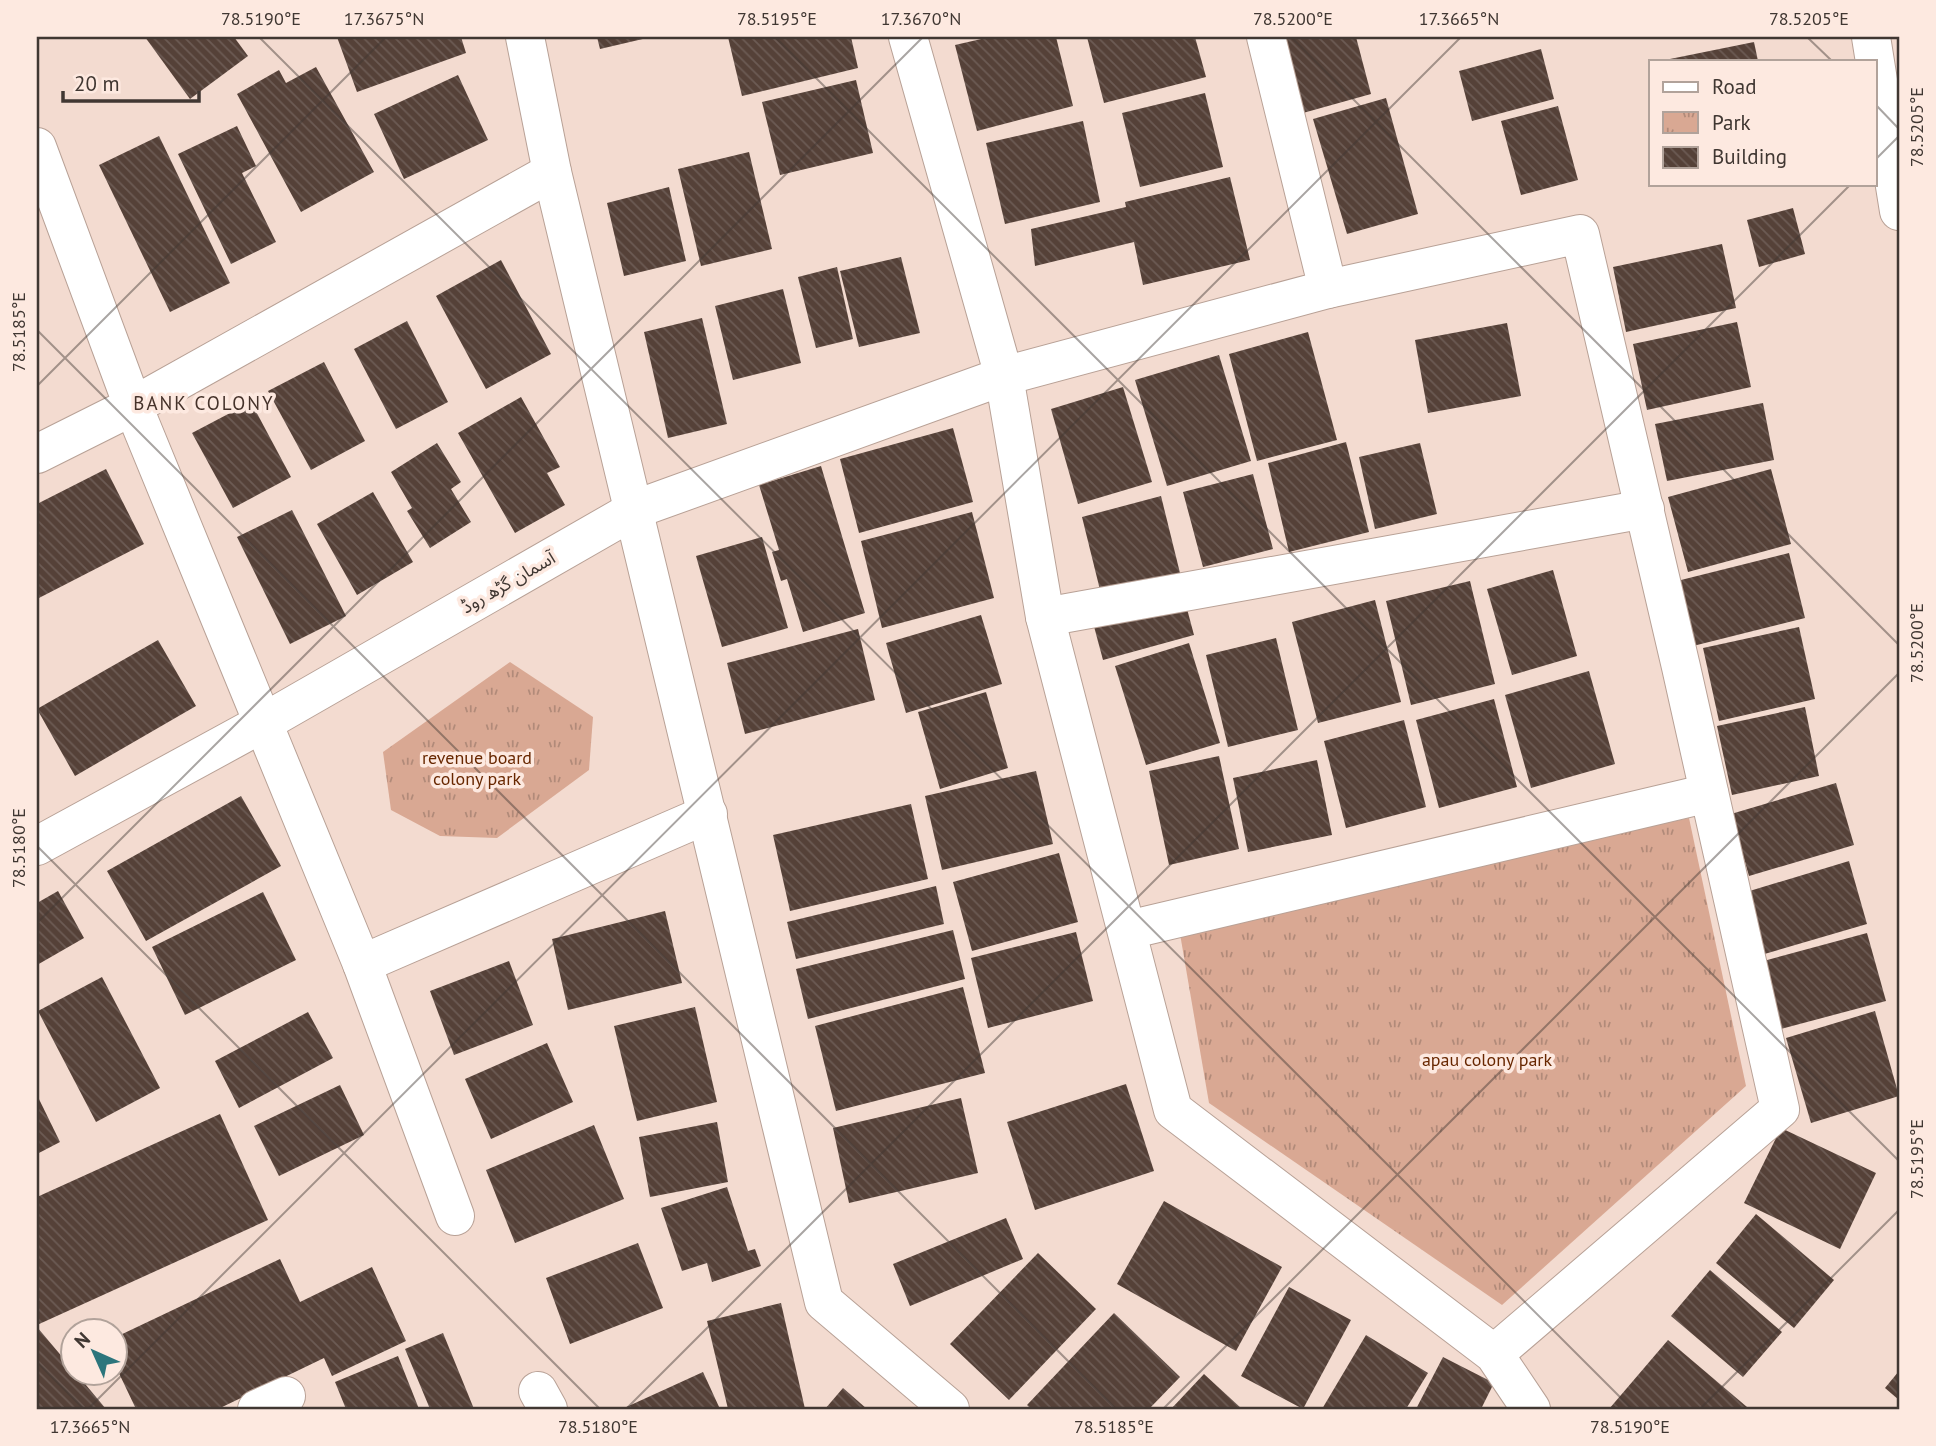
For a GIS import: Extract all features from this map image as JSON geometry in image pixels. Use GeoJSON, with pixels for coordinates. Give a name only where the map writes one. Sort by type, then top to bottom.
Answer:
{"type":"FeatureCollection","features":[{"type":"Feature","properties":{"kind":"street"},"geometry":{"type":"LineString","coordinates":[[525,37],[552,172],[636,509],[824,1302],[950,1409]]}},
{"type":"Feature","properties":{"kind":"street"},"geometry":{"type":"LineString","coordinates":[[908,37],[1004,376],[1045,617],[1173,1110],[1494,1354],[1531,1409]]}},
{"type":"Feature","properties":{"kind":"street"},"geometry":{"type":"LineString","coordinates":[[1266,37],[1328,289]]}},
{"type":"Feature","properties":{"kind":"street"},"geometry":{"type":"LineString","coordinates":[[1871,37],[1875,60]]}},
{"type":"Feature","properties":{"kind":"street"},"geometry":{"type":"LineString","coordinates":[[1876,68],[1899,211]]}},
{"type":"Feature","properties":{"kind":"street"},"geometry":{"type":"LineString","coordinates":[[37,147],[133,406],[261,724],[362,964],[455,1216]]}},
{"type":"Feature","properties":{"kind":"street"},"geometry":{"type":"LineString","coordinates":[[37,454],[133,406],[552,172]]}},
{"type":"Feature","properties":{"kind":"street","name":"آسمان گڑھ روڈ"},"geometry":{"type":"LineString","coordinates":[[37,846],[261,724],[636,509],[1004,376],[1328,289],[1580,234],[1644,509]]}},
{"type":"Feature","properties":{"kind":"street"},"geometry":{"type":"LineString","coordinates":[[1045,617],[1644,509],[1780,1109],[1494,1354]]}},
{"type":"Feature","properties":{"kind":"street"},"geometry":{"type":"LineString","coordinates":[[1128,930],[1709,793]]}},
{"type":"Feature","properties":{"kind":"street"},"geometry":{"type":"LineString","coordinates":[[362,964],[708,814]]}},
{"type":"Feature","properties":{"kind":"green space","name":"revenue board colony park"},"geometry":{"type":"Polygon","coordinates":[[[510,662],[593,717],[589,770],[497,838],[440,836],[391,810],[383,752],[510,662]]]}},
{"type":"Feature","properties":{"kind":"green space","name":"apau colony park"},"geometry":{"type":"Polygon","coordinates":[[[1689,818],[1746,1086],[1502,1305],[1209,1103],[1179,928],[1689,818]]]}},
{"type":"Feature","properties":{"kind":"building"},"geometry":{"type":"Polygon","coordinates":[[[145,37],[234,37],[248,56],[190,99],[145,37]]]}},
{"type":"Feature","properties":{"kind":"building"},"geometry":{"type":"Polygon","coordinates":[[[337,37],[461,37],[466,53],[357,92],[337,37]]]}},
{"type":"Feature","properties":{"kind":"building"},"geometry":{"type":"Polygon","coordinates":[[[597,37],[647,37],[647,38],[600,49],[597,37]]]}},
{"type":"Feature","properties":{"kind":"building"},"geometry":{"type":"Polygon","coordinates":[[[728,37],[851,37],[858,68],[742,96],[728,37]]]}},
{"type":"Feature","properties":{"kind":"building"},"geometry":{"type":"Polygon","coordinates":[[[990,37],[1056,37],[1073,106],[977,131],[955,45],[990,37]]]}},
{"type":"Feature","properties":{"kind":"building"},"geometry":{"type":"Polygon","coordinates":[[[1087,37],[1195,37],[1206,77],[1104,103],[1087,37]]]}},
{"type":"Feature","properties":{"kind":"building"},"geometry":{"type":"Polygon","coordinates":[[[1283,37],[1356,37],[1371,94],[1303,113],[1283,37]]]}},
{"type":"Feature","properties":{"kind":"building"},"geometry":{"type":"Polygon","coordinates":[[[1754,42],[1758,60],[1665,60],[1754,42]]]}},
{"type":"Feature","properties":{"kind":"building"},"geometry":{"type":"Polygon","coordinates":[[[1541,49],[1554,99],[1472,121],[1459,71],[1541,49]]]}},
{"type":"Feature","properties":{"kind":"building"},"geometry":{"type":"Polygon","coordinates":[[[316,67],[374,172],[301,212],[237,94],[279,70],[286,83],[316,67]]]}},
{"type":"Feature","properties":{"kind":"building"},"geometry":{"type":"Polygon","coordinates":[[[458,75],[488,140],[404,179],[374,114],[458,75]]]}},
{"type":"Feature","properties":{"kind":"building"},"geometry":{"type":"Polygon","coordinates":[[[856,80],[873,153],[780,175],[762,102],[856,80]]]}},
{"type":"Feature","properties":{"kind":"building"},"geometry":{"type":"Polygon","coordinates":[[[1205,93],[1223,167],[1140,187],[1122,113],[1205,93]]]}},
{"type":"Feature","properties":{"kind":"building"},"geometry":{"type":"Polygon","coordinates":[[[1386,98],[1418,214],[1347,234],[1313,119],[1386,98]]]}},
{"type":"Feature","properties":{"kind":"building"},"geometry":{"type":"Polygon","coordinates":[[[1558,106],[1578,180],[1521,195],[1501,121],[1558,106]]]}},
{"type":"Feature","properties":{"kind":"building"},"geometry":{"type":"Polygon","coordinates":[[[1083,121],[1100,202],[1005,224],[986,143],[1083,121]]]}},
{"type":"Feature","properties":{"kind":"building"},"geometry":{"type":"Polygon","coordinates":[[[237,126],[256,166],[242,173],[276,242],[231,264],[178,154],[237,126]]]}},
{"type":"Feature","properties":{"kind":"building"},"geometry":{"type":"Polygon","coordinates":[[[159,136],[230,283],[170,312],[99,165],[159,136]]]}},
{"type":"Feature","properties":{"kind":"building"},"geometry":{"type":"Polygon","coordinates":[[[749,152],[772,249],[701,266],[678,169],[749,152]]]}},
{"type":"Feature","properties":{"kind":"building"},"geometry":{"type":"Polygon","coordinates":[[[1230,177],[1250,260],[1143,285],[1134,242],[1035,266],[1031,229],[1126,207],[1125,202],[1230,177]]]}},
{"type":"Feature","properties":{"kind":"building"},"geometry":{"type":"Polygon","coordinates":[[[669,187],[686,261],[624,276],[607,203],[669,187]]]}},
{"type":"Feature","properties":{"kind":"building"},"geometry":{"type":"Polygon","coordinates":[[[1793,208],[1805,254],[1759,267],[1747,220],[1793,208]]]}},
{"type":"Feature","properties":{"kind":"building"},"geometry":{"type":"Polygon","coordinates":[[[1722,244],[1736,308],[1626,332],[1613,267],[1722,244]]]}},
{"type":"Feature","properties":{"kind":"building"},"geometry":{"type":"Polygon","coordinates":[[[901,257],[920,333],[859,347],[840,271],[901,257]]]}},
{"type":"Feature","properties":{"kind":"building"},"geometry":{"type":"Polygon","coordinates":[[[501,260],[551,354],[486,389],[436,296],[501,260]]]}},
{"type":"Feature","properties":{"kind":"building"},"geometry":{"type":"Polygon","coordinates":[[[837,267],[853,339],[816,348],[798,277],[837,267]]]}},
{"type":"Feature","properties":{"kind":"building"},"geometry":{"type":"Polygon","coordinates":[[[783,289],[801,363],[733,380],[715,306],[783,289]]]}},
{"type":"Feature","properties":{"kind":"building"},"geometry":{"type":"Polygon","coordinates":[[[702,318],[727,424],[668,438],[644,332],[702,318]]]}},
{"type":"Feature","properties":{"kind":"building"},"geometry":{"type":"Polygon","coordinates":[[[407,321],[448,402],[396,429],[354,349],[407,321]]]}},
{"type":"Feature","properties":{"kind":"building"},"geometry":{"type":"Polygon","coordinates":[[[1737,322],[1751,387],[1647,410],[1633,344],[1737,322]]]}},
{"type":"Feature","properties":{"kind":"building"},"geometry":{"type":"Polygon","coordinates":[[[1507,323],[1521,396],[1428,413],[1415,340],[1507,323]]]}},
{"type":"Feature","properties":{"kind":"building"},"geometry":{"type":"Polygon","coordinates":[[[1308,332],[1337,440],[1257,461],[1229,354],[1308,332]]]}},
{"type":"Feature","properties":{"kind":"building"},"geometry":{"type":"Polygon","coordinates":[[[1219,355],[1251,461],[1167,486],[1135,380],[1219,355]]]}},
{"type":"Feature","properties":{"kind":"building"},"geometry":{"type":"Polygon","coordinates":[[[324,362],[365,441],[311,470],[268,391],[324,362]]]}},
{"type":"Feature","properties":{"kind":"building"},"geometry":{"type":"Polygon","coordinates":[[[1123,387],[1152,482],[1078,504],[1051,409],[1123,387]]]}},
{"type":"Feature","properties":{"kind":"building"},"geometry":{"type":"Polygon","coordinates":[[[521,397],[560,467],[547,473],[565,505],[515,533],[458,433],[521,397]]]}},
{"type":"Feature","properties":{"kind":"building"},"geometry":{"type":"Polygon","coordinates":[[[251,402],[291,477],[233,508],[192,433],[251,402]]]}},
{"type":"Feature","properties":{"kind":"building"},"geometry":{"type":"Polygon","coordinates":[[[1763,403],[1774,460],[1667,481],[1655,424],[1763,403]]]}},
{"type":"Feature","properties":{"kind":"building"},"geometry":{"type":"Polygon","coordinates":[[[953,428],[973,502],[859,533],[840,459],[953,428]]]}},
{"type":"Feature","properties":{"kind":"building"},"geometry":{"type":"Polygon","coordinates":[[[1346,442],[1369,532],[1289,552],[1268,463],[1346,442]]]}},
{"type":"Feature","properties":{"kind":"building"},"geometry":{"type":"Polygon","coordinates":[[[437,443],[461,482],[451,489],[471,522],[430,548],[407,511],[412,508],[391,472],[437,443]]]}},
{"type":"Feature","properties":{"kind":"building"},"geometry":{"type":"Polygon","coordinates":[[[1420,443],[1437,514],[1375,529],[1359,457],[1420,443]]]}},
{"type":"Feature","properties":{"kind":"building"},"geometry":{"type":"Polygon","coordinates":[[[821,466],[865,613],[803,632],[787,579],[781,581],[772,552],[779,550],[759,485],[821,466]]]}},
{"type":"Feature","properties":{"kind":"building"},"geometry":{"type":"Polygon","coordinates":[[[106,469],[144,544],[37,599],[37,504],[106,469]]]}},
{"type":"Feature","properties":{"kind":"building"},"geometry":{"type":"Polygon","coordinates":[[[1771,469],[1791,544],[1688,572],[1668,497],[1771,469]]]}},
{"type":"Feature","properties":{"kind":"building"},"geometry":{"type":"Polygon","coordinates":[[[1253,474],[1273,549],[1203,567],[1183,492],[1253,474]]]}},
{"type":"Feature","properties":{"kind":"building"},"geometry":{"type":"Polygon","coordinates":[[[373,492],[413,562],[357,595],[317,524],[373,492]]]}},
{"type":"Feature","properties":{"kind":"building"},"geometry":{"type":"Polygon","coordinates":[[[1161,496],[1180,573],[1101,594],[1082,517],[1161,496]]]}},
{"type":"Feature","properties":{"kind":"building"},"geometry":{"type":"Polygon","coordinates":[[[292,510],[346,616],[290,644],[237,537],[292,510]]]}},
{"type":"Feature","properties":{"kind":"building"},"geometry":{"type":"Polygon","coordinates":[[[972,512],[994,598],[882,628],[861,541],[972,512]]]}},
{"type":"Feature","properties":{"kind":"building"},"geometry":{"type":"Polygon","coordinates":[[[762,537],[788,628],[722,647],[696,556],[762,537]]]}},
{"type":"Feature","properties":{"kind":"building"},"geometry":{"type":"Polygon","coordinates":[[[1789,553],[1805,618],[1693,646],[1677,581],[1789,553]]]}},
{"type":"Feature","properties":{"kind":"building"},"geometry":{"type":"Polygon","coordinates":[[[1553,570],[1577,656],[1512,675],[1487,589],[1553,570]]]}},
{"type":"Feature","properties":{"kind":"building"},"geometry":{"type":"Polygon","coordinates":[[[1470,581],[1495,684],[1411,705],[1386,601],[1470,581]]]}},
{"type":"Feature","properties":{"kind":"building"},"geometry":{"type":"Polygon","coordinates":[[[1183,594],[1194,635],[1103,660],[1092,619],[1183,594]]]}},
{"type":"Feature","properties":{"kind":"building"},"geometry":{"type":"Polygon","coordinates":[[[1375,600],[1401,702],[1318,723],[1292,622],[1375,600]]]}},
{"type":"Feature","properties":{"kind":"building"},"geometry":{"type":"Polygon","coordinates":[[[981,615],[1002,684],[906,713],[886,643],[981,615]]]}},
{"type":"Feature","properties":{"kind":"building"},"geometry":{"type":"Polygon","coordinates":[[[1799,627],[1815,699],[1719,721],[1703,648],[1799,627]]]}},
{"type":"Feature","properties":{"kind":"building"},"geometry":{"type":"Polygon","coordinates":[[[858,629],[875,700],[745,734],[727,663],[858,629]]]}},
{"type":"Feature","properties":{"kind":"building"},"geometry":{"type":"Polygon","coordinates":[[[1276,638],[1298,730],[1228,747],[1206,655],[1276,638]]]}},
{"type":"Feature","properties":{"kind":"building"},"geometry":{"type":"Polygon","coordinates":[[[158,640],[196,706],[75,776],[37,709],[158,640]]]}},
{"type":"Feature","properties":{"kind":"building"},"geometry":{"type":"Polygon","coordinates":[[[1189,643],[1220,743],[1146,765],[1115,666],[1189,643]]]}},
{"type":"Feature","properties":{"kind":"building"},"geometry":{"type":"Polygon","coordinates":[[[1589,671],[1615,764],[1531,788],[1505,695],[1589,671]]]}},
{"type":"Feature","properties":{"kind":"building"},"geometry":{"type":"Polygon","coordinates":[[[986,692],[1008,768],[940,789],[918,712],[986,692]]]}},
{"type":"Feature","properties":{"kind":"building"},"geometry":{"type":"Polygon","coordinates":[[[1494,699],[1517,787],[1439,808],[1416,720],[1494,699]]]}},
{"type":"Feature","properties":{"kind":"building"},"geometry":{"type":"Polygon","coordinates":[[[1805,707],[1819,776],[1732,795],[1717,726],[1805,707]]]}},
{"type":"Feature","properties":{"kind":"building"},"geometry":{"type":"Polygon","coordinates":[[[1404,720],[1426,807],[1346,828],[1324,741],[1404,720]]]}},
{"type":"Feature","properties":{"kind":"building"},"geometry":{"type":"Polygon","coordinates":[[[1219,756],[1239,849],[1169,865],[1149,771],[1219,756]]]}},
{"type":"Feature","properties":{"kind":"building"},"geometry":{"type":"Polygon","coordinates":[[[1317,760],[1332,835],[1248,852],[1233,778],[1317,760]]]}},
{"type":"Feature","properties":{"kind":"building"},"geometry":{"type":"Polygon","coordinates":[[[1036,771],[1053,844],[942,870],[925,796],[1036,771]]]}},
{"type":"Feature","properties":{"kind":"building"},"geometry":{"type":"Polygon","coordinates":[[[1836,783],[1854,845],[1749,876],[1731,814],[1836,783]]]}},
{"type":"Feature","properties":{"kind":"building"},"geometry":{"type":"Polygon","coordinates":[[[241,796],[281,866],[146,941],[107,871],[241,796]]]}},
{"type":"Feature","properties":{"kind":"building"},"geometry":{"type":"Polygon","coordinates":[[[911,804],[928,879],[790,911],[773,835],[911,804]]]}},
{"type":"Feature","properties":{"kind":"building"},"geometry":{"type":"Polygon","coordinates":[[[1059,853],[1078,922],[972,951],[953,882],[1059,853]]]}},
{"type":"Feature","properties":{"kind":"building"},"geometry":{"type":"Polygon","coordinates":[[[1849,861],[1867,924],[1761,955],[1743,893],[1849,861]]]}},
{"type":"Feature","properties":{"kind":"building"},"geometry":{"type":"Polygon","coordinates":[[[936,886],[944,924],[796,959],[787,922],[936,886]]]}},
{"type":"Feature","properties":{"kind":"building"},"geometry":{"type":"Polygon","coordinates":[[[58,891],[84,938],[37,965],[37,903],[58,891]]]}},
{"type":"Feature","properties":{"kind":"building"},"geometry":{"type":"Polygon","coordinates":[[[263,892],[296,960],[185,1015],[152,947],[263,892]]]}},
{"type":"Feature","properties":{"kind":"building"},"geometry":{"type":"Polygon","coordinates":[[[665,911],[682,983],[568,1010],[552,939],[665,911]]]}},
{"type":"Feature","properties":{"kind":"building"},"geometry":{"type":"Polygon","coordinates":[[[953,930],[965,979],[808,1019],[796,969],[953,930]]]}},
{"type":"Feature","properties":{"kind":"building"},"geometry":{"type":"Polygon","coordinates":[[[1076,932],[1093,1001],[988,1028],[971,958],[1076,932]]]}},
{"type":"Feature","properties":{"kind":"building"},"geometry":{"type":"Polygon","coordinates":[[[1867,933],[1886,1001],[1777,1030],[1760,962],[1867,933]]]}},
{"type":"Feature","properties":{"kind":"building"},"geometry":{"type":"Polygon","coordinates":[[[509,961],[533,1025],[454,1055],[430,991],[509,961]]]}},
{"type":"Feature","properties":{"kind":"building"},"geometry":{"type":"Polygon","coordinates":[[[102,977],[160,1088],[96,1122],[38,1011],[102,977]]]}},
{"type":"Feature","properties":{"kind":"building"},"geometry":{"type":"Polygon","coordinates":[[[963,987],[985,1073],[836,1111],[815,1026],[963,987]]]}},
{"type":"Feature","properties":{"kind":"building"},"geometry":{"type":"Polygon","coordinates":[[[695,1007],[717,1102],[637,1121],[614,1026],[695,1007]]]}},
{"type":"Feature","properties":{"kind":"building"},"geometry":{"type":"Polygon","coordinates":[[[1875,1011],[1899,1096],[1811,1123],[1786,1038],[1875,1011]]]}},
{"type":"Feature","properties":{"kind":"building"},"geometry":{"type":"Polygon","coordinates":[[[308,1012],[333,1058],[239,1108],[215,1061],[308,1012]]]}},
{"type":"Feature","properties":{"kind":"building"},"geometry":{"type":"Polygon","coordinates":[[[547,1043],[573,1102],[491,1139],[465,1079],[547,1043]]]}},
{"type":"Feature","properties":{"kind":"building"},"geometry":{"type":"Polygon","coordinates":[[[1126,1084],[1154,1171],[1035,1210],[1007,1122],[1126,1084]]]}},
{"type":"Feature","properties":{"kind":"building"},"geometry":{"type":"Polygon","coordinates":[[[340,1085],[364,1135],[279,1176],[254,1126],[340,1085]]]}},
{"type":"Feature","properties":{"kind":"building"},"geometry":{"type":"Polygon","coordinates":[[[37,1095],[60,1142],[37,1154],[37,1095]]]}},
{"type":"Feature","properties":{"kind":"building"},"geometry":{"type":"Polygon","coordinates":[[[961,1098],[978,1173],[849,1203],[833,1128],[961,1098]]]}},
{"type":"Feature","properties":{"kind":"building"},"geometry":{"type":"Polygon","coordinates":[[[220,1114],[268,1220],[37,1325],[37,1197],[220,1114]]]}},
{"type":"Feature","properties":{"kind":"building"},"geometry":{"type":"Polygon","coordinates":[[[717,1122],[728,1182],[650,1197],[639,1137],[717,1122]]]}},
{"type":"Feature","properties":{"kind":"building"},"geometry":{"type":"Polygon","coordinates":[[[594,1125],[624,1199],[515,1243],[486,1170],[594,1125]]]}},
{"type":"Feature","properties":{"kind":"building"},"geometry":{"type":"Polygon","coordinates":[[[1781,1128],[1876,1173],[1840,1249],[1744,1203],[1781,1128]]]}},
{"type":"Feature","properties":{"kind":"building"},"geometry":{"type":"Polygon","coordinates":[[[727,1187],[748,1251],[755,1249],[761,1266],[712,1282],[707,1263],[682,1271],[661,1208],[727,1187]]]}},
{"type":"Feature","properties":{"kind":"building"},"geometry":{"type":"Polygon","coordinates":[[[1164,1201],[1282,1267],[1236,1351],[1117,1284],[1164,1201]]]}},
{"type":"Feature","properties":{"kind":"building"},"geometry":{"type":"Polygon","coordinates":[[[1756,1214],[1834,1280],[1794,1328],[1716,1263],[1756,1214]]]}},
{"type":"Feature","properties":{"kind":"building"},"geometry":{"type":"Polygon","coordinates":[[[1006,1218],[1023,1259],[910,1306],[893,1264],[1006,1218]]]}},
{"type":"Feature","properties":{"kind":"building"},"geometry":{"type":"Polygon","coordinates":[[[638,1243],[663,1308],[570,1344],[546,1278],[638,1243]]]}},
{"type":"Feature","properties":{"kind":"building"},"geometry":{"type":"Polygon","coordinates":[[[1038,1253],[1096,1309],[1009,1400],[950,1344],[1038,1253]]]}},
{"type":"Feature","properties":{"kind":"building"},"geometry":{"type":"Polygon","coordinates":[[[280,1259],[300,1302],[372,1267],[406,1341],[332,1376],[324,1358],[218,1409],[136,1409],[125,1386],[130,1386],[130,1330],[280,1259]]]}},
{"type":"Feature","properties":{"kind":"building"},"geometry":{"type":"Polygon","coordinates":[[[1710,1270],[1782,1332],[1743,1377],[1671,1316],[1710,1270]]]}},
{"type":"Feature","properties":{"kind":"building"},"geometry":{"type":"Polygon","coordinates":[[[1289,1287],[1351,1320],[1303,1409],[1241,1376],[1289,1287]]]}},
{"type":"Feature","properties":{"kind":"building"},"geometry":{"type":"Polygon","coordinates":[[[781,1303],[805,1409],[728,1409],[707,1321],[781,1303]]]}},
{"type":"Feature","properties":{"kind":"building"},"geometry":{"type":"Polygon","coordinates":[[[1114,1313],[1180,1377],[1149,1409],[1031,1409],[1027,1405],[1114,1313]]]}},
{"type":"Feature","properties":{"kind":"building"},"geometry":{"type":"Polygon","coordinates":[[[37,1327],[60,1354],[60,1386],[87,1386],[106,1409],[37,1409],[37,1327]]]}},
{"type":"Feature","properties":{"kind":"building"},"geometry":{"type":"Polygon","coordinates":[[[443,1333],[474,1409],[430,1409],[405,1349],[443,1333]]]}},
{"type":"Feature","properties":{"kind":"building"},"geometry":{"type":"Polygon","coordinates":[[[1366,1335],[1428,1373],[1406,1409],[1322,1409],[1366,1335]]]}},
{"type":"Feature","properties":{"kind":"building"},"geometry":{"type":"Polygon","coordinates":[[[1668,1340],[1747,1407],[1746,1409],[1609,1409],[1668,1340]]]}},
{"type":"Feature","properties":{"kind":"building"},"geometry":{"type":"Polygon","coordinates":[[[398,1356],[419,1409],[346,1409],[335,1382],[398,1356]]]}},
{"type":"Feature","properties":{"kind":"building"},"geometry":{"type":"Polygon","coordinates":[[[1443,1357],[1494,1383],[1481,1409],[1416,1409],[1443,1357]]]}},
{"type":"Feature","properties":{"kind":"building"},"geometry":{"type":"Polygon","coordinates":[[[1899,1371],[1899,1400],[1885,1388],[1899,1371]]]}},
{"type":"Feature","properties":{"kind":"building"},"geometry":{"type":"Polygon","coordinates":[[[703,1372],[720,1409],[622,1409],[703,1372]]]}},
{"type":"Feature","properties":{"kind":"building"},"geometry":{"type":"Polygon","coordinates":[[[1204,1374],[1242,1409],[1171,1409],[1204,1374]]]}},
{"type":"Feature","properties":{"kind":"building"},"geometry":{"type":"Polygon","coordinates":[[[843,1388],[867,1409],[825,1409],[843,1388]]]}},
{"type":"Feature","properties":{"kind":"district","name":"BANK COLONY"},"geometry":{"type":"Point","coordinates":[204,403]}}]}
